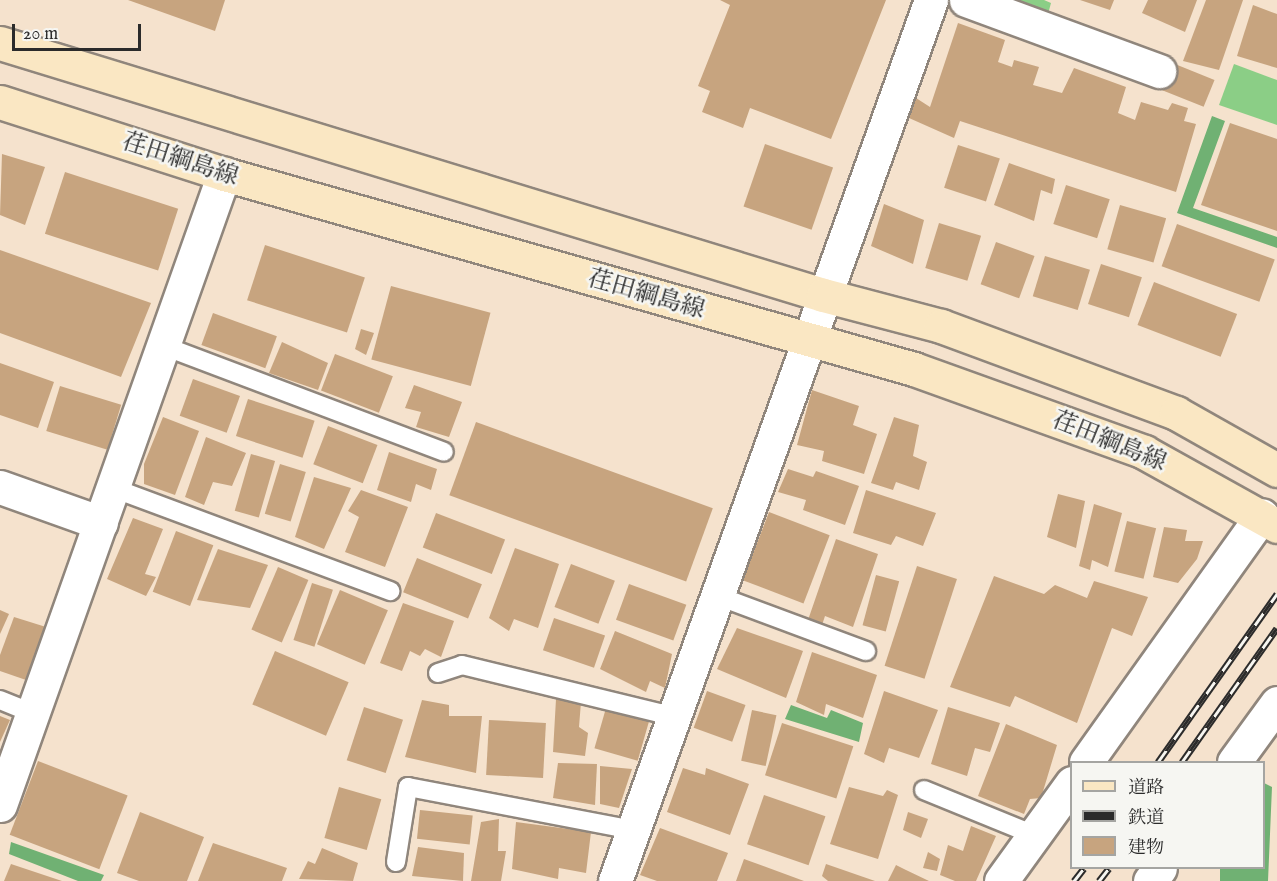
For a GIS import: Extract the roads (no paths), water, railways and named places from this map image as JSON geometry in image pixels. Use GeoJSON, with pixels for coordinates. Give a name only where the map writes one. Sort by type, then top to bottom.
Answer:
{"type":"FeatureCollection","features":[{"type":"Feature","properties":{"kind":"main road","name":"荏田綱島線"},"geometry":{"type":"LineString","coordinates":[[0,44],[823,295],[941,326],[1176,412],[1277,470]]}},
{"type":"Feature","properties":{"kind":"main road","name":"荏田綱島線"},"geometry":{"type":"LineString","coordinates":[[0,102],[224,174],[808,341],[914,369],[1144,452],[1269,521]]}},
{"type":"Feature","properties":{"kind":"street"},"geometry":{"type":"LineString","coordinates":[[615,881],[676,717],[823,295],[932,0]]}},
{"type":"Feature","properties":{"kind":"street"},"geometry":{"type":"LineString","coordinates":[[966,0],[1159,71]]}},
{"type":"Feature","properties":{"kind":"street"},"geometry":{"type":"LineString","coordinates":[[0,806],[224,174]]}},
{"type":"Feature","properties":{"kind":"street"},"geometry":{"type":"LineString","coordinates":[[0,487],[101,523]]}},
{"type":"Feature","properties":{"kind":"street"},"geometry":{"type":"LineString","coordinates":[[1087,761],[1269,521]]}},
{"type":"Feature","properties":{"kind":"street"},"geometry":{"type":"LineString","coordinates":[[1235,761],[1277,703]]}},
{"type":"Feature","properties":{"kind":"street"},"geometry":{"type":"LineString","coordinates":[[1001,881],[1070,784]]}},
{"type":"Feature","properties":{"kind":"lane"},"geometry":{"type":"LineString","coordinates":[[164,346],[444,452]]}},
{"type":"Feature","properties":{"kind":"lane"},"geometry":{"type":"LineString","coordinates":[[112,488],[390,591]]}},
{"type":"Feature","properties":{"kind":"lane"},"geometry":{"type":"LineString","coordinates":[[718,596],[866,651]]}},
{"type":"Feature","properties":{"kind":"lane"},"geometry":{"type":"LineString","coordinates":[[438,673],[462,665],[676,717]]}},
{"type":"Feature","properties":{"kind":"lane"},"geometry":{"type":"LineString","coordinates":[[0,700],[33,712]]}},
{"type":"Feature","properties":{"kind":"lane"},"geometry":{"type":"LineString","coordinates":[[396,862],[408,787],[634,830]]}},
{"type":"Feature","properties":{"kind":"lane"},"geometry":{"type":"LineString","coordinates":[[924,790],[1034,835]]}},
{"type":"Feature","properties":{"kind":"railway"},"geometry":{"type":"LineString","coordinates":[[1159,761],[1277,594]]}},
{"type":"Feature","properties":{"kind":"railway"},"geometry":{"type":"LineString","coordinates":[[1183,761],[1277,628]]}},
{"type":"Feature","properties":{"kind":"railway"},"geometry":{"type":"LineString","coordinates":[[1074,881],[1083,869]]}},
{"type":"Feature","properties":{"kind":"railway"},"geometry":{"type":"LineString","coordinates":[[1099,881],[1108,869]]}}]}
